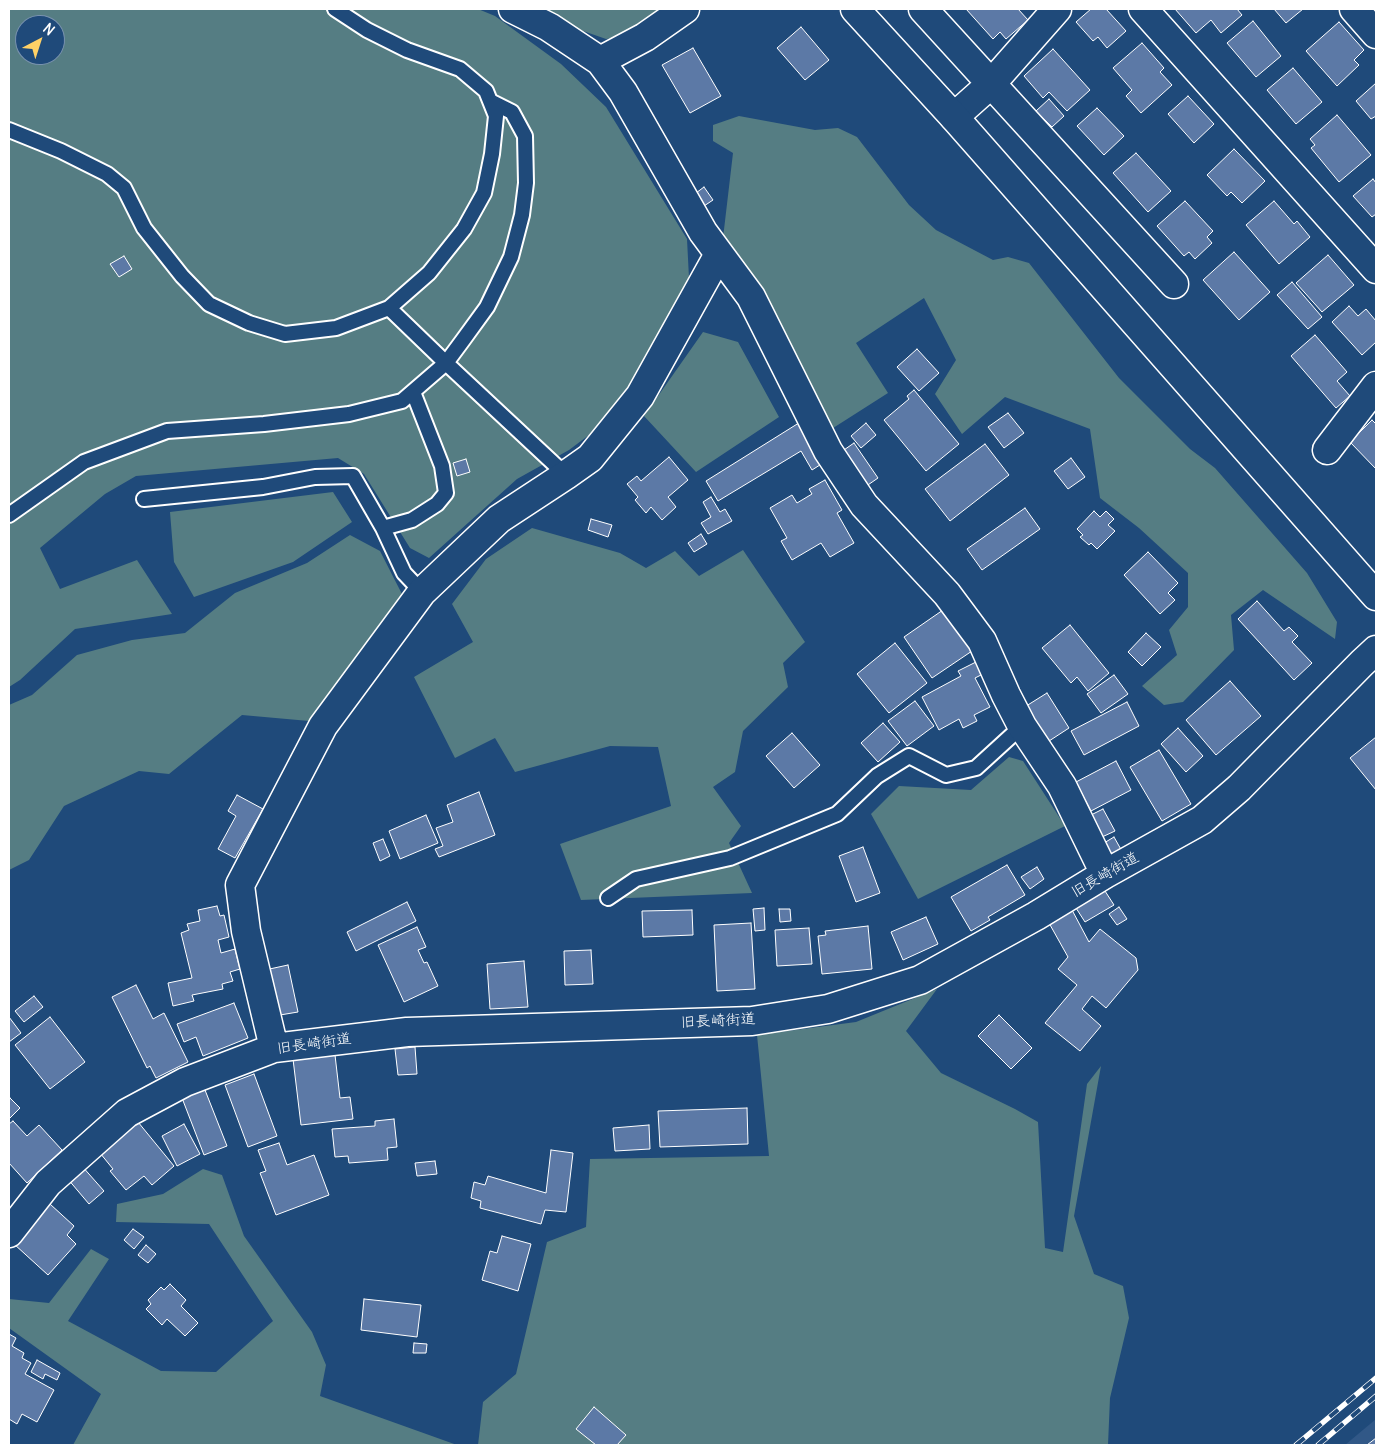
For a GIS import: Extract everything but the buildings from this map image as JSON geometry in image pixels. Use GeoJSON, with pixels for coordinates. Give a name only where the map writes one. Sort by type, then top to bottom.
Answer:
{"type":"FeatureCollection","features":[{"type":"Feature","properties":{"kind":"street"},"geometry":{"type":"LineString","coordinates":[[513,9],[549,27],[600,61],[624,92],[703,232],[751,297],[828,451],[864,505],[947,594],[982,641],[1022,726],[1062,786],[1105,874]]}},
{"type":"Feature","properties":{"kind":"street"},"geometry":{"type":"LineString","coordinates":[[600,61],[644,37],[685,9]]}},
{"type":"Feature","properties":{"kind":"street"},"geometry":{"type":"LineString","coordinates":[[855,9],[954,117],[1376,596]]}},
{"type":"Feature","properties":{"kind":"street"},"geometry":{"type":"LineString","coordinates":[[923,9],[1174,284]]}},
{"type":"Feature","properties":{"kind":"street"},"geometry":{"type":"LineString","coordinates":[[954,117],[991,84],[1057,9]]}},
{"type":"Feature","properties":{"kind":"street"},"geometry":{"type":"LineString","coordinates":[[1143,9],[1376,269]]}},
{"type":"Feature","properties":{"kind":"street"},"geometry":{"type":"LineString","coordinates":[[1354,9],[1376,34]]}},
{"type":"Feature","properties":{"kind":"street"},"geometry":{"type":"LineString","coordinates":[[274,1048],[246,931],[240,885],[323,726],[422,592],[499,519],[590,458],[640,396],[719,254]]}},
{"type":"Feature","properties":{"kind":"street"},"geometry":{"type":"LineString","coordinates":[[1327,450],[1376,386]]}},
{"type":"Feature","properties":{"kind":"street","name":"旧長崎街道"},"geometry":{"type":"LineString","coordinates":[[9,1232],[48,1183],[127,1113],[185,1082],[274,1048],[407,1032],[752,1021],[828,1009],[920,980],[1036,916],[1105,874],[1202,820],[1239,788],[1376,650]]}},
{"type":"Feature","properties":{"kind":"lane"},"geometry":{"type":"LineString","coordinates":[[9,130],[61,151],[107,174],[124,188],[144,228],[182,276],[209,304],[249,323],[285,334],[336,328],[388,308],[429,273],[464,229],[484,193],[492,154],[496,116],[486,91],[460,69],[407,50],[367,30],[334,9]]}},
{"type":"Feature","properties":{"kind":"lane"},"geometry":{"type":"LineString","coordinates":[[9,515],[84,462],[166,431],[264,424],[349,414],[402,402],[446,363],[486,307],[511,257],[522,215],[526,183],[525,136],[512,112],[490,101]]}},
{"type":"Feature","properties":{"kind":"lane"},"geometry":{"type":"LineString","coordinates":[[388,308],[566,475]]}},
{"type":"Feature","properties":{"kind":"lane"},"geometry":{"type":"LineString","coordinates":[[383,528],[412,520],[437,504],[446,493],[442,466],[413,392]]}},
{"type":"Feature","properties":{"kind":"lane"},"geometry":{"type":"LineString","coordinates":[[144,499],[263,486],[315,477],[352,476],[383,528],[404,573],[422,592]]}},
{"type":"Feature","properties":{"kind":"lane"},"geometry":{"type":"LineString","coordinates":[[608,898],[636,879],[730,858],[837,814],[878,776],[909,756],[946,775],[976,768],[1022,726]]}},
{"type":"Feature","properties":{"kind":"shaded area"},"geometry":{"type":"Polygon","coordinates":[[[1376,1419],[1376,1445],[1345,1445],[1376,1419]]]}},
{"type":"Feature","properties":{"kind":"green space"},"geometry":{"type":"Polygon","coordinates":[[[9,9],[478,9],[495,16],[561,64],[606,107],[687,239],[689,278],[628,389],[589,435],[569,450],[517,479],[429,558],[410,548],[364,474],[338,458],[136,476],[105,494],[40,548],[60,589],[137,560],[172,614],[75,629],[20,680],[9,687],[9,9]]]}},
{"type":"Feature","properties":{"kind":"green space"},"geometry":{"type":"Polygon","coordinates":[[[540,9],[671,9],[626,36],[606,39],[546,18],[540,9]]]}},
{"type":"Feature","properties":{"kind":"green space"},"geometry":{"type":"Polygon","coordinates":[[[739,116],[815,130],[838,128],[857,137],[909,205],[936,230],[993,260],[1008,257],[1029,263],[1119,378],[1190,449],[1215,468],[1307,573],[1337,622],[1335,639],[1263,590],[1231,615],[1234,650],[1183,702],[1164,705],[1142,686],[1177,655],[1169,630],[1188,607],[1188,573],[1139,528],[1100,498],[1090,429],[1005,397],[962,434],[935,394],[956,360],[924,298],[856,343],[888,393],[830,430],[764,292],[723,238],[733,153],[713,141],[713,125],[739,116]]]}},
{"type":"Feature","properties":{"kind":"green space"},"geometry":{"type":"Polygon","coordinates":[[[703,332],[738,342],[779,417],[696,472],[644,416],[703,332]]]}},
{"type":"Feature","properties":{"kind":"green space"},"geometry":{"type":"Polygon","coordinates":[[[333,492],[352,522],[293,562],[194,597],[174,562],[170,512],[333,492]]]}},
{"type":"Feature","properties":{"kind":"green space"},"geometry":{"type":"Polygon","coordinates":[[[532,528],[620,553],[646,568],[675,551],[699,576],[743,550],[805,642],[783,663],[788,687],[743,731],[735,772],[713,787],[741,826],[729,843],[752,893],[581,900],[560,844],[671,806],[658,747],[610,746],[515,772],[495,738],[455,758],[414,677],[473,642],[452,604],[486,559],[532,528]]]}},
{"type":"Feature","properties":{"kind":"green space"},"geometry":{"type":"Polygon","coordinates":[[[350,535],[380,551],[404,598],[326,705],[309,721],[242,715],[169,774],[139,771],[64,806],[29,860],[9,870],[9,705],[32,695],[77,655],[132,640],[185,633],[235,593],[307,563],[350,535]]]}},
{"type":"Feature","properties":{"kind":"green space"},"geometry":{"type":"Polygon","coordinates":[[[1009,757],[1023,761],[1065,826],[918,899],[871,814],[899,786],[971,790],[1009,757]]]}},
{"type":"Feature","properties":{"kind":"green space"},"geometry":{"type":"Polygon","coordinates":[[[937,989],[906,1031],[941,1073],[1038,1122],[1045,1248],[1063,1252],[1087,1084],[1101,1066],[1074,1216],[1094,1274],[1123,1286],[1129,1318],[1110,1398],[1108,1445],[478,1445],[483,1402],[516,1374],[547,1242],[586,1227],[590,1159],[769,1156],[757,1035],[856,1022],[937,989]]]}},
{"type":"Feature","properties":{"kind":"green space"},"geometry":{"type":"Polygon","coordinates":[[[203,1169],[222,1175],[244,1236],[312,1332],[326,1365],[320,1396],[457,1445],[73,1445],[101,1394],[9,1328],[9,1299],[49,1303],[91,1249],[109,1259],[68,1321],[161,1371],[216,1372],[273,1321],[209,1224],[116,1222],[117,1204],[163,1194],[203,1169]]]}},
{"type":"Feature","properties":{"kind":"railway"},"geometry":{"type":"LineString","coordinates":[[1296,1445],[1376,1378]]}},
{"type":"Feature","properties":{"kind":"railway"},"geometry":{"type":"LineString","coordinates":[[1318,1445],[1376,1396]]}}]}
